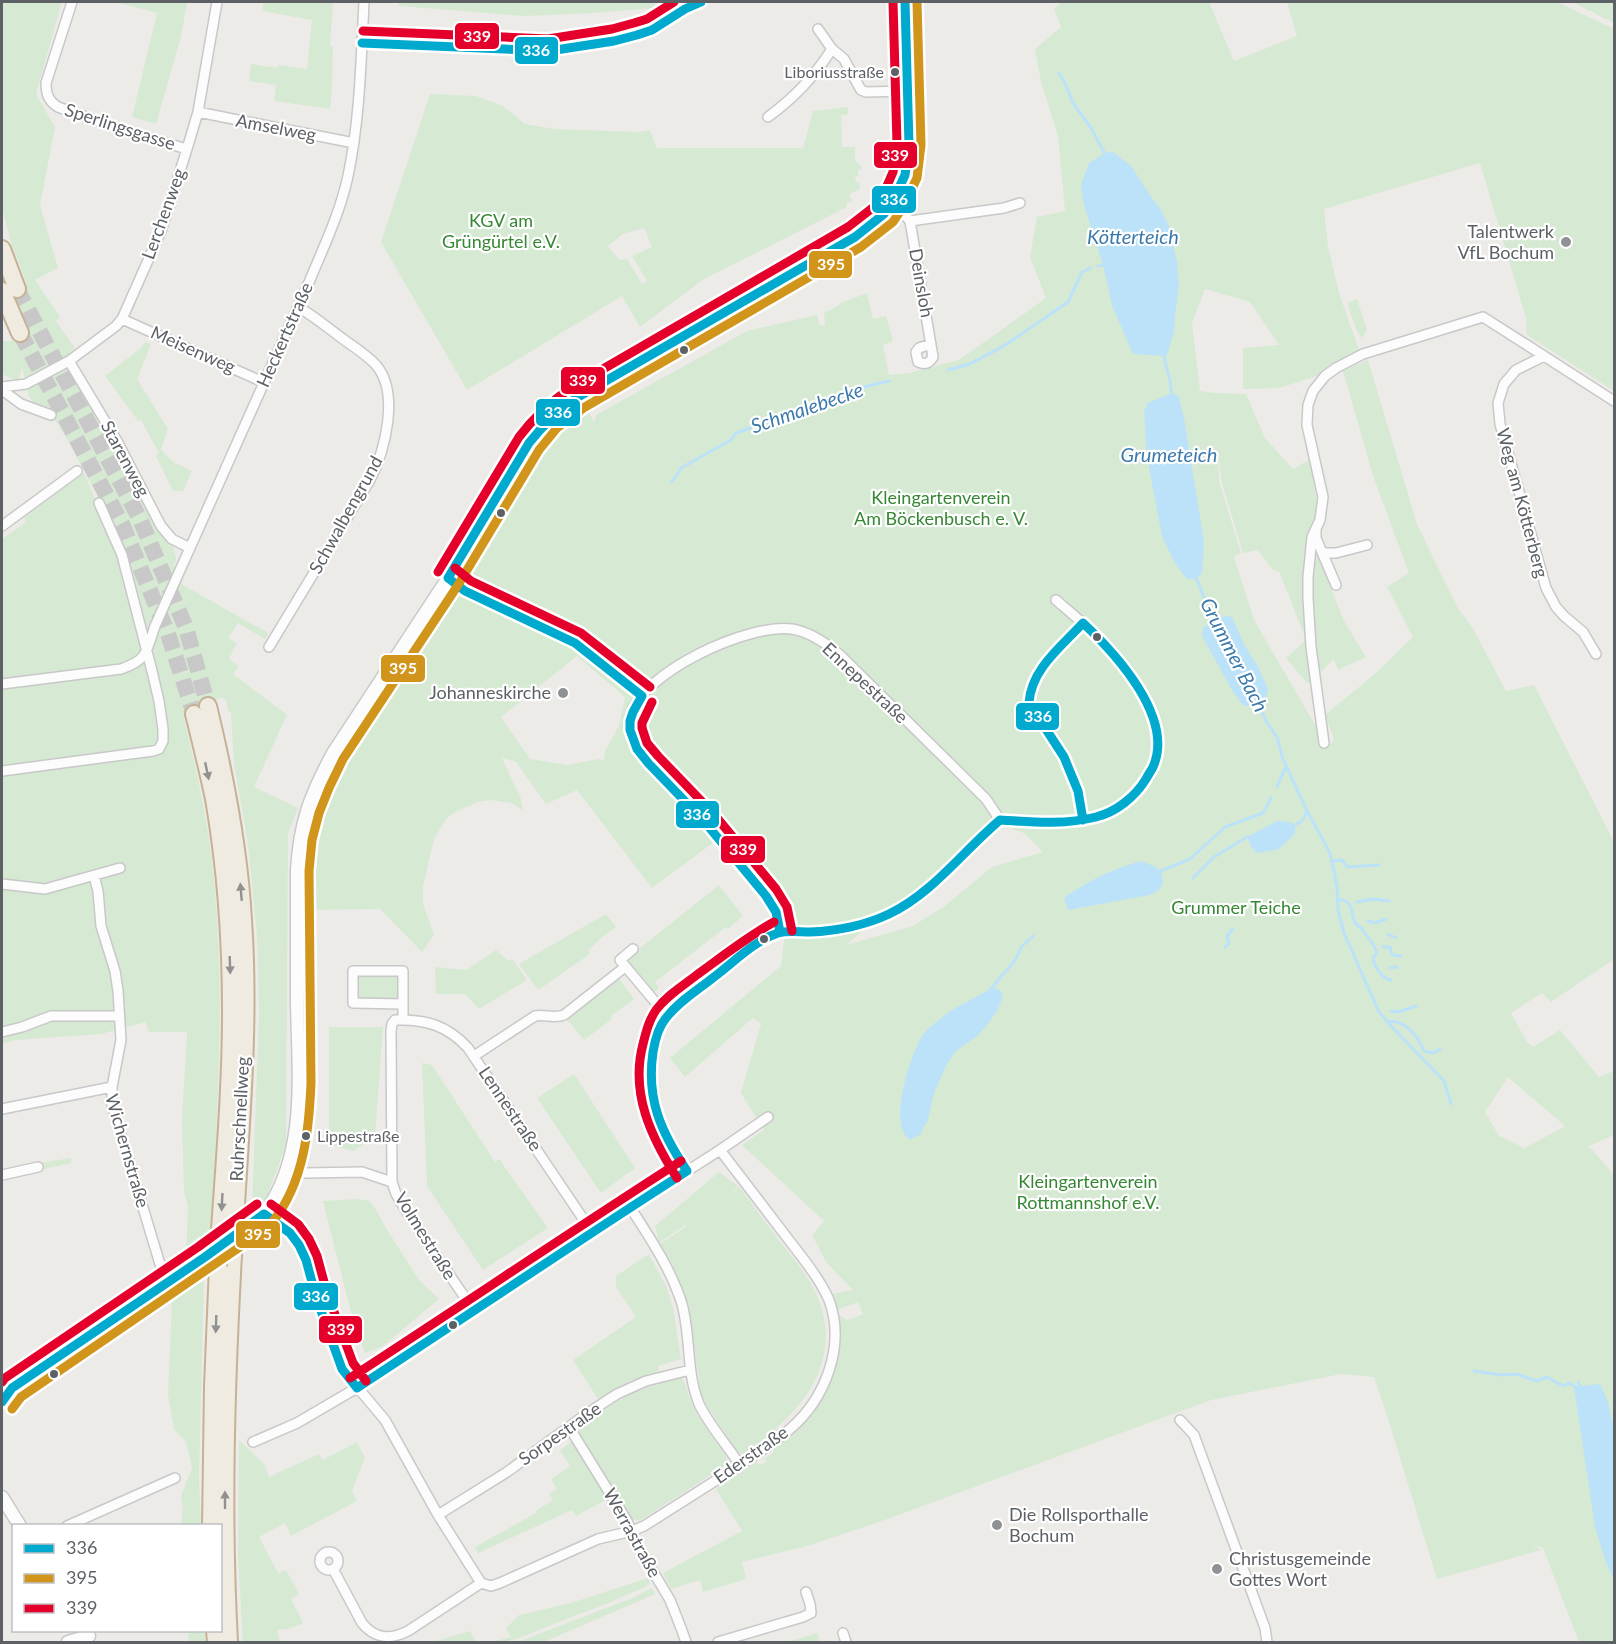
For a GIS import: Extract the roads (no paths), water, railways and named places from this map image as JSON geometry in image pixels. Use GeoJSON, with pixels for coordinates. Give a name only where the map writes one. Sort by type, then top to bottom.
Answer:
{"type":"FeatureCollection","features":[{"type":"Feature","properties":{"kind":"highway"},"geometry":{"type":"LineString","coordinates":[[2,249],[20,333]]}},
{"type":"Feature","properties":{"kind":"highway","name":"Ruhrschnellweg"},"geometry":{"type":"LineString","coordinates":[[211,1524],[213,1386],[231,1012],[228,919],[201,710],[224,773],[240,880],[244,945],[243,1069],[227,1375],[225,1465],[225,1555],[229,1642]]}},
{"type":"Feature","properties":{"kind":"street","name":"Sperlingsgasse"},"geometry":{"type":"LineString","coordinates":[[72,2],[46,83],[46,93],[52,104],[128,132],[187,149]]}},
{"type":"Feature","properties":{"kind":"street","name":"Lerchenweg"},"geometry":{"type":"LineString","coordinates":[[26,384],[69,361],[122,319],[161,231],[187,149],[198,112],[217,2]]}},
{"type":"Feature","properties":{"kind":"street","name":"Heckertstraße"},"geometry":{"type":"LineString","coordinates":[[146,652],[155,626],[298,307],[340,206],[348,178],[354,142],[364,2]]}},
{"type":"Feature","properties":{"kind":"street"},"geometry":{"type":"LineString","coordinates":[[362,43],[549,51],[637,35],[652,30],[683,5],[702,2]]}},
{"type":"Feature","properties":{"kind":"street"},"geometry":{"type":"LineString","coordinates":[[2,1402],[7,1389],[166,1284],[264,1214],[278,1193],[292,1154],[297,1118],[299,839],[310,798],[333,753],[448,578],[538,430],[578,397],[855,237],[884,214],[905,175],[909,145],[905,2]]}},
{"type":"Feature","properties":{"kind":"street"},"geometry":{"type":"LineString","coordinates":[[818,29],[832,50],[844,60],[861,90],[866,92],[908,91]]}},
{"type":"Feature","properties":{"kind":"street"},"geometry":{"type":"LineString","coordinates":[[768,117],[786,104],[807,83],[832,50]]}},
{"type":"Feature","properties":{"kind":"street","name":"Amselweg"},"geometry":{"type":"LineString","coordinates":[[198,112],[354,142]]}},
{"type":"Feature","properties":{"kind":"street"},"geometry":{"type":"LineString","coordinates":[[893,201],[910,221],[1004,208],[1020,203]]}},
{"type":"Feature","properties":{"kind":"street","name":"Deinsloh"},"geometry":{"type":"LineString","coordinates":[[910,221],[931,344]]}},
{"type":"Feature","properties":{"kind":"street","name":"Schwalbengrund"},"geometry":{"type":"LineString","coordinates":[[268,647],[373,474],[379,460],[388,423],[386,389],[376,365],[354,346],[298,307]]}},
{"type":"Feature","properties":{"kind":"street"},"geometry":{"type":"LineString","coordinates":[[1324,743],[1311,647],[1309,605],[1312,537],[1321,513],[1323,497],[1307,432],[1307,412],[1313,391],[1325,376],[1364,354],[1483,316],[1614,401]]}},
{"type":"Feature","properties":{"kind":"street","name":"Meisenweg"},"geometry":{"type":"LineString","coordinates":[[122,319],[263,382]]}},
{"type":"Feature","properties":{"kind":"street","name":"Weg am Kötterberg"},"geometry":{"type":"LineString","coordinates":[[1544,356],[1516,370],[1504,384],[1498,403],[1500,424],[1545,588],[1556,607],[1583,632],[1596,654]]}},
{"type":"Feature","properties":{"kind":"street","name":"Starenweg"},"geometry":{"type":"LineString","coordinates":[[69,361],[117,441],[161,526],[172,538],[190,548]]}},
{"type":"Feature","properties":{"kind":"street"},"geometry":{"type":"LineString","coordinates":[[2,388],[26,384],[21,404]]}},
{"type":"Feature","properties":{"kind":"street"},"geometry":{"type":"LineString","coordinates":[[2,388],[21,404],[51,414]]}},
{"type":"Feature","properties":{"kind":"street"},"geometry":{"type":"LineString","coordinates":[[2,526],[77,471]]}},
{"type":"Feature","properties":{"kind":"street"},"geometry":{"type":"LineString","coordinates":[[2,771],[159,749],[163,741],[159,701],[124,564],[99,503]]}},
{"type":"Feature","properties":{"kind":"street"},"geometry":{"type":"LineString","coordinates":[[1316,530],[1316,538],[1336,585]]}},
{"type":"Feature","properties":{"kind":"street"},"geometry":{"type":"LineString","coordinates":[[1323,553],[1336,553],[1367,545]]}},
{"type":"Feature","properties":{"kind":"street"},"geometry":{"type":"LineString","coordinates":[[448,578],[465,591],[589,653],[642,696]]}},
{"type":"Feature","properties":{"kind":"street"},"geometry":{"type":"LineString","coordinates":[[687,1172],[660,1126],[652,1095],[651,1061],[660,1028],[667,1016],[734,962],[780,932],[812,932],[843,927],[889,914],[922,894],[1000,820],[1059,823],[1098,817],[1114,810],[1134,794],[1152,771],[1156,762],[1157,731],[1152,715],[1134,680],[1116,655],[1056,600]]}},
{"type":"Feature","properties":{"kind":"street"},"geometry":{"type":"LineString","coordinates":[[1083,624],[1047,662],[1035,678],[1028,697],[1029,703],[1064,757],[1078,791],[1083,820]]}},
{"type":"Feature","properties":{"kind":"street","name":"Ennepestraße"},"geometry":{"type":"LineString","coordinates":[[780,932],[774,906],[719,837],[652,768],[635,743],[630,729],[630,718],[642,696],[683,662],[751,633],[784,628],[805,633],[840,655],[990,804],[1000,820]]}},
{"type":"Feature","properties":{"kind":"street"},"geometry":{"type":"LineString","coordinates":[[2,684],[121,669],[136,664],[146,652]]}},
{"type":"Feature","properties":{"kind":"street"},"geometry":{"type":"LineString","coordinates":[[2,884],[45,889],[120,868]]}},
{"type":"Feature","properties":{"kind":"street"},"geometry":{"type":"LineString","coordinates":[[94,876],[98,891],[101,927],[115,971],[119,1016],[121,1040],[112,1087]]}},
{"type":"Feature","properties":{"kind":"street"},"geometry":{"type":"LineString","coordinates":[[633,949],[620,960],[667,1016]]}},
{"type":"Feature","properties":{"kind":"street"},"geometry":{"type":"LineString","coordinates":[[474,1056],[535,1016],[564,1015],[625,967]]}},
{"type":"Feature","properties":{"kind":"street"},"geometry":{"type":"LineString","coordinates":[[403,1004],[353,1003],[353,972],[403,971],[403,1004],[403,1020]]}},
{"type":"Feature","properties":{"kind":"street"},"geometry":{"type":"LineString","coordinates":[[2,1032],[51,1016],[119,1016]]}},
{"type":"Feature","properties":{"kind":"street","name":"Volmestraße"},"geometry":{"type":"LineString","coordinates":[[403,1020],[395,1020],[391,1031],[392,1182],[405,1209],[474,1311]]}},
{"type":"Feature","properties":{"kind":"street","name":"Lennestraße"},"geometry":{"type":"LineString","coordinates":[[403,1020],[443,1027],[459,1038],[474,1056],[592,1232]]}},
{"type":"Feature","properties":{"kind":"street","name":"Wichernstraße"},"geometry":{"type":"LineString","coordinates":[[2,1108],[112,1087],[112,1105],[166,1284]]}},
{"type":"Feature","properties":{"kind":"street"},"geometry":{"type":"LineString","coordinates":[[253,1442],[297,1423],[357,1388],[768,1117]]}},
{"type":"Feature","properties":{"kind":"street","name":"Ederstraße"},"geometry":{"type":"LineString","coordinates":[[482,1582],[491,1586],[500,1583],[598,1539],[632,1532],[644,1526],[766,1448],[792,1428],[823,1386],[833,1358],[835,1341],[829,1301],[818,1278],[720,1150]]}},
{"type":"Feature","properties":{"kind":"street"},"geometry":{"type":"LineString","coordinates":[[2,1175],[38,1167]]}},
{"type":"Feature","properties":{"kind":"street"},"geometry":{"type":"LineString","coordinates":[[288,1168],[306,1173],[362,1172],[392,1182]]}},
{"type":"Feature","properties":{"kind":"street"},"geometry":{"type":"LineString","coordinates":[[630,1207],[663,1260],[682,1305],[690,1370],[699,1404],[740,1465]]}},
{"type":"Feature","properties":{"kind":"street"},"geometry":{"type":"LineString","coordinates":[[264,1214],[290,1233],[299,1245],[342,1369],[385,1420],[438,1515],[482,1582],[408,1631],[387,1638],[368,1630],[362,1623],[333,1569]]}},
{"type":"Feature","properties":{"kind":"street","name":"Sorpestraße"},"geometry":{"type":"LineString","coordinates":[[438,1515],[507,1472],[598,1406],[635,1385],[690,1370]]}},
{"type":"Feature","properties":{"kind":"street"},"geometry":{"type":"LineString","coordinates":[[1180,1419],[1194,1435],[1265,1628],[1267,1642]]}},
{"type":"Feature","properties":{"kind":"street","name":"Werrastraße"},"geometry":{"type":"LineString","coordinates":[[569,1427],[670,1600],[686,1642]]}},
{"type":"Feature","properties":{"kind":"street"},"geometry":{"type":"LineString","coordinates":[[72,1524],[175,1478]]}},
{"type":"Feature","properties":{"kind":"street"},"geometry":{"type":"LineString","coordinates":[[2,1497],[19,1524]]}},
{"type":"Feature","properties":{"kind":"street"},"geometry":{"type":"LineString","coordinates":[[718,1642],[811,1613],[806,1592]]}},
{"type":"Feature","properties":{"kind":"street"},"geometry":{"type":"LineString","coordinates":[[68,1642],[91,1638]]}},
{"type":"Feature","properties":{"kind":"water","name":"Kötterteich"},"geometry":{"type":"Polygon","coordinates":[[[1113,152],[1131,166],[1168,224],[1177,262],[1179,284],[1174,332],[1167,355],[1164,356],[1134,354],[1131,350],[1112,305],[1103,265],[1084,205],[1081,185],[1089,163],[1105,153],[1113,152]]]}},
{"type":"Feature","properties":{"kind":"water","name":"Grumeteich"},"geometry":{"type":"Polygon","coordinates":[[[1172,393],[1179,397],[1184,418],[1204,542],[1202,573],[1196,579],[1187,579],[1176,565],[1162,537],[1147,456],[1144,411],[1148,403],[1172,393]]]}},
{"type":"Feature","properties":{"kind":"water"},"geometry":{"type":"Polygon","coordinates":[[[1225,616],[1232,617],[1268,689],[1266,698],[1260,704],[1244,706],[1233,692],[1202,636],[1203,628],[1225,616]]]}},
{"type":"Feature","properties":{"kind":"water"},"geometry":{"type":"Polygon","coordinates":[[[1277,821],[1290,822],[1295,825],[1295,834],[1279,849],[1257,853],[1247,837],[1277,821]]]}},
{"type":"Feature","properties":{"kind":"water"},"geometry":{"type":"Polygon","coordinates":[[[1141,861],[1156,867],[1161,872],[1163,882],[1159,890],[1150,895],[1068,910],[1064,898],[1110,872],[1141,861]]]}},
{"type":"Feature","properties":{"kind":"water"},"geometry":{"type":"Polygon","coordinates":[[[992,987],[1000,990],[1003,996],[998,1009],[977,1036],[955,1052],[934,1093],[928,1120],[921,1134],[910,1140],[904,1133],[900,1112],[904,1083],[918,1044],[923,1035],[946,1014],[992,987]]]}},
{"type":"Feature","properties":{"kind":"water"},"geometry":{"type":"Polygon","coordinates":[[[1600,1384],[1608,1402],[1614,1430],[1614,1581],[1595,1527],[1574,1387],[1600,1384]]]}},
{"type":"Feature","properties":{"kind":"waterway","name":"Grummer Bach"},"geometry":{"type":"LineString","coordinates":[[1059,73],[1073,103],[1091,128],[1105,154]]}},
{"type":"Feature","properties":{"kind":"waterway","name":"Schmalebecke"},"geometry":{"type":"LineString","coordinates":[[1098,266],[1106,264]]}},
{"type":"Feature","properties":{"kind":"waterway","name":"Schmalebecke"},"geometry":{"type":"LineString","coordinates":[[948,370],[970,364],[1007,344],[1068,302],[1082,272],[1091,268]]}},
{"type":"Feature","properties":{"kind":"waterway","name":"Grummer Bach"},"geometry":{"type":"LineString","coordinates":[[1163,353],[1172,397]]}},
{"type":"Feature","properties":{"kind":"waterway","name":"Schmalebecke"},"geometry":{"type":"LineString","coordinates":[[671,482],[681,468],[731,440],[736,433],[831,398],[889,381]]}},
{"type":"Feature","properties":{"kind":"waterway","name":"Grummer Bach"},"geometry":{"type":"LineString","coordinates":[[1195,575],[1215,624]]}},
{"type":"Feature","properties":{"kind":"waterway","name":"Grummer Bach"},"geometry":{"type":"LineString","coordinates":[[1258,701],[1265,719],[1278,739],[1282,757],[1307,811],[1330,853],[1337,886],[1338,910],[1344,933],[1379,1012],[1444,1081],[1451,1104]]}},
{"type":"Feature","properties":{"kind":"waterway"},"geometry":{"type":"LineString","coordinates":[[1277,787],[1286,766]]}},
{"type":"Feature","properties":{"kind":"waterway"},"geometry":{"type":"LineString","coordinates":[[1158,872],[1190,859],[1225,827],[1263,813],[1271,798]]}},
{"type":"Feature","properties":{"kind":"waterway"},"geometry":{"type":"LineString","coordinates":[[1295,825],[1303,820],[1307,811]]}},
{"type":"Feature","properties":{"kind":"waterway"},"geometry":{"type":"LineString","coordinates":[[1193,878],[1214,857],[1247,837]]}},
{"type":"Feature","properties":{"kind":"waterway"},"geometry":{"type":"LineString","coordinates":[[1333,861],[1342,860],[1348,867],[1379,865]]}},
{"type":"Feature","properties":{"kind":"waterway"},"geometry":{"type":"LineString","coordinates":[[1338,899],[1349,903],[1354,921],[1362,928],[1376,949],[1377,953],[1373,958],[1377,969],[1391,980]]}},
{"type":"Feature","properties":{"kind":"waterway"},"geometry":{"type":"LineString","coordinates":[[1357,902],[1373,899],[1389,901]]}},
{"type":"Feature","properties":{"kind":"waterway"},"geometry":{"type":"LineString","coordinates":[[1368,921],[1375,923],[1386,919]]}},
{"type":"Feature","properties":{"kind":"waterway"},"geometry":{"type":"LineString","coordinates":[[1225,947],[1229,943],[1227,936],[1233,929]]}},
{"type":"Feature","properties":{"kind":"waterway"},"geometry":{"type":"LineString","coordinates":[[1388,934],[1396,938]]}},
{"type":"Feature","properties":{"kind":"waterway"},"geometry":{"type":"LineString","coordinates":[[991,989],[1015,960],[1022,946],[1033,936]]}},
{"type":"Feature","properties":{"kind":"waterway"},"geometry":{"type":"LineString","coordinates":[[1383,947],[1390,947],[1392,955],[1401,956]]}},
{"type":"Feature","properties":{"kind":"waterway"},"geometry":{"type":"LineString","coordinates":[[1390,968],[1397,967]]}},
{"type":"Feature","properties":{"kind":"waterway"},"geometry":{"type":"LineString","coordinates":[[1391,1011],[1398,1012],[1416,1006]]}},
{"type":"Feature","properties":{"kind":"waterway"},"geometry":{"type":"LineString","coordinates":[[1388,1022],[1400,1023],[1410,1030],[1419,1040],[1424,1051],[1433,1053],[1440,1049]]}},
{"type":"Feature","properties":{"kind":"waterway"},"geometry":{"type":"LineString","coordinates":[[1474,1371],[1501,1375],[1516,1374],[1537,1381],[1547,1377],[1563,1386],[1569,1383],[1577,1388]]}},
{"type":"Feature","properties":{"kind":"waterway","name":"Grummer Bach"},"geometry":{"type":"LineString","coordinates":[[1578,1382],[1582,1389]]}},
{"type":"Feature","properties":{"kind":"tunnel"},"geometry":{"type":"LineString","coordinates":[[17,289],[140,519],[186,628],[208,706]]}},
{"type":"Feature","properties":{"kind":"tunnel"},"geometry":{"type":"LineString","coordinates":[[20,333],[122,524],[168,634],[194,714]]}},
{"type":"Feature","properties":{"kind":"place","name":"Liboriusstraße"},"geometry":{"type":"Point","coordinates":[895,72]}},
{"type":"Feature","properties":{"kind":"place","name":"Talentwerk VfL Bochum"},"geometry":{"type":"Point","coordinates":[1566,242]}},
{"type":"Feature","properties":{"kind":"place","name":"Johanneskirche"},"geometry":{"type":"Point","coordinates":[563,693]}},
{"type":"Feature","properties":{"kind":"place","name":"Lippestraße"},"geometry":{"type":"Point","coordinates":[306,1136]}},
{"type":"Feature","properties":{"kind":"place","name":"Die Rollsporthalle Bochum"},"geometry":{"type":"Point","coordinates":[997,1525]}},
{"type":"Feature","properties":{"kind":"place","name":"Christusgemeinde Gottes Wort"},"geometry":{"type":"Point","coordinates":[1217,1569]}},
{"type":"Feature","properties":{"kind":"park label","name":"KGV am Grüngürtel e.V."},"geometry":{"type":"Point","coordinates":[501,231]}},
{"type":"Feature","properties":{"kind":"park label","name":"Kleingartenverein Am Böckenbusch e. V."},"geometry":{"type":"Point","coordinates":[941,508]}},
{"type":"Feature","properties":{"kind":"park label","name":"Grummer Teiche"},"geometry":{"type":"Point","coordinates":[1236,908]}},
{"type":"Feature","properties":{"kind":"park label","name":"Kleingartenverein Rottmannshof e.V."},"geometry":{"type":"Point","coordinates":[1088,1192]}}]}
